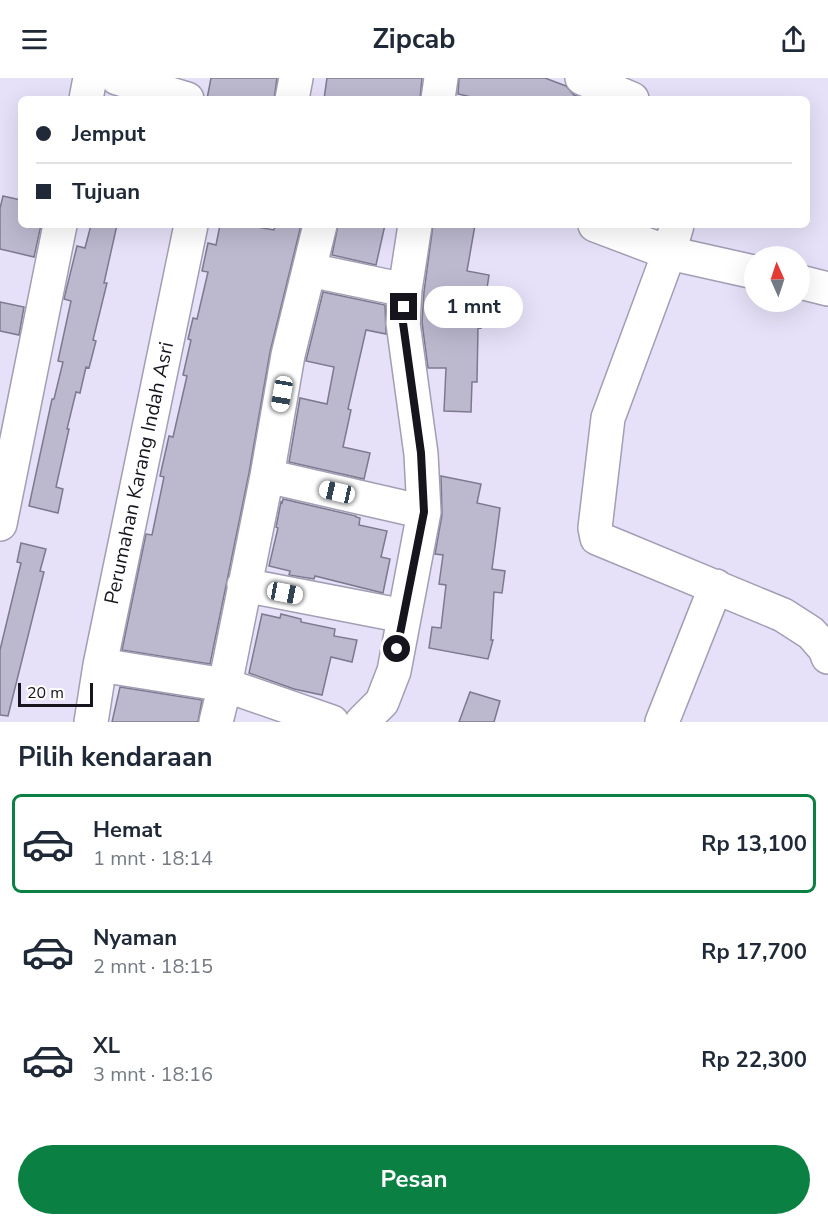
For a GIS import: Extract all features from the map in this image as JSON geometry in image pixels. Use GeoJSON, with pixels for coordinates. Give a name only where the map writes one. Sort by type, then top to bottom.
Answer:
{"type":"FeatureCollection","features":[{"type":"Feature","properties":{"kind":"street"},"geometry":{"type":"LineString","coordinates":[[87,96],[90,78]]}},
{"type":"Feature","properties":{"kind":"street"},"geometry":{"type":"LineString","coordinates":[[117,78],[180,91]]}},
{"type":"Feature","properties":{"kind":"street"},"geometry":{"type":"LineString","coordinates":[[293,96],[296,78]]}},
{"type":"Feature","properties":{"kind":"street"},"geometry":{"type":"LineString","coordinates":[[438,96],[441,78]]}},
{"type":"Feature","properties":{"kind":"street"},"geometry":{"type":"LineString","coordinates":[[582,78],[625,96]]}},
{"type":"Feature","properties":{"kind":"street"},"geometry":{"type":"LineString","coordinates":[[0,524],[59,228]]}},
{"type":"Feature","properties":{"kind":"street","name":"Perumahan Karang Indah Asri"},"geometry":{"type":"LineString","coordinates":[[91,722],[100,665],[190,228]]}},
{"type":"Feature","properties":{"kind":"street"},"geometry":{"type":"LineString","coordinates":[[216,722],[267,476],[288,355],[319,228]]}},
{"type":"Feature","properties":{"kind":"street"},"geometry":{"type":"LineString","coordinates":[[362,722],[382,702],[394,671],[424,512],[421,453],[403,323],[405,291],[415,228]]}},
{"type":"Feature","properties":{"kind":"street"},"geometry":{"type":"LineString","coordinates":[[612,228],[673,239],[744,268]]}},
{"type":"Feature","properties":{"kind":"street"},"geometry":{"type":"LineString","coordinates":[[673,239],[608,418],[595,528],[597,538],[783,615],[811,633],[825,649],[828,657]]}},
{"type":"Feature","properties":{"kind":"street"},"geometry":{"type":"LineString","coordinates":[[310,270],[405,291]]}},
{"type":"Feature","properties":{"kind":"street"},"geometry":{"type":"LineString","coordinates":[[810,284],[828,289]]}},
{"type":"Feature","properties":{"kind":"street"},"geometry":{"type":"LineString","coordinates":[[267,476],[424,512]]}},
{"type":"Feature","properties":{"kind":"street"},"geometry":{"type":"LineString","coordinates":[[244,585],[404,616]]}},
{"type":"Feature","properties":{"kind":"street"},"geometry":{"type":"LineString","coordinates":[[662,722],[716,586]]}},
{"type":"Feature","properties":{"kind":"street"},"geometry":{"type":"LineString","coordinates":[[100,665],[225,685],[332,722]]}},
{"type":"Feature","properties":{"kind":"building"},"geometry":{"type":"Polygon","coordinates":[[[211,78],[277,78],[274,96],[208,96],[211,78]]]}},
{"type":"Feature","properties":{"kind":"building"},"geometry":{"type":"Polygon","coordinates":[[[327,78],[422,78],[420,96],[324,96],[327,78]]]}},
{"type":"Feature","properties":{"kind":"building"},"geometry":{"type":"Polygon","coordinates":[[[459,78],[545,78],[566,86],[576,96],[467,96],[458,94],[459,78]]]}},
{"type":"Feature","properties":{"kind":"building"},"geometry":{"type":"Polygon","coordinates":[[[3,196],[18,199],[18,228],[40,228],[34,257],[0,249],[0,208],[3,196]]]}},
{"type":"Feature","properties":{"kind":"building"},"geometry":{"type":"Polygon","coordinates":[[[90,228],[116,228],[104,283],[107,283],[93,340],[96,341],[89,368],[86,367],[80,393],[76,392],[67,429],[69,429],[56,487],[63,489],[58,513],[29,506],[52,399],[54,399],[63,362],[58,361],[71,301],[64,299],[77,246],[85,248],[90,228]]]}},
{"type":"Feature","properties":{"kind":"building"},"geometry":{"type":"Polygon","coordinates":[[[219,228],[274,230],[274,228],[300,228],[270,352],[249,473],[210,664],[122,650],[146,534],[152,535],[164,477],[160,476],[169,436],[173,437],[187,376],[183,375],[191,340],[188,339],[193,318],[197,319],[208,272],[202,271],[208,243],[216,245],[219,228]]]}},
{"type":"Feature","properties":{"kind":"building"},"geometry":{"type":"Polygon","coordinates":[[[337,228],[384,228],[376,265],[332,255],[337,228]]]}},
{"type":"Feature","properties":{"kind":"building"},"geometry":{"type":"Polygon","coordinates":[[[433,228],[474,228],[467,271],[489,275],[481,328],[478,327],[477,382],[472,382],[471,412],[444,411],[446,368],[428,368],[422,322],[433,228]]]}},
{"type":"Feature","properties":{"kind":"building"},"geometry":{"type":"Polygon","coordinates":[[[323,292],[385,305],[386,334],[366,330],[348,409],[351,410],[343,447],[370,453],[364,479],[289,462],[300,398],[327,404],[334,367],[306,361],[323,292]]]}},
{"type":"Feature","properties":{"kind":"building"},"geometry":{"type":"Polygon","coordinates":[[[0,302],[24,307],[19,335],[0,331],[0,302]]]}},
{"type":"Feature","properties":{"kind":"building"},"geometry":{"type":"Polygon","coordinates":[[[441,476],[481,484],[477,503],[500,508],[492,569],[505,571],[502,593],[494,592],[491,640],[493,640],[488,659],[429,648],[432,627],[441,628],[446,585],[439,584],[443,555],[435,554],[442,515],[441,476]]]}},
{"type":"Feature","properties":{"kind":"building"},"geometry":{"type":"Polygon","coordinates":[[[283,499],[356,516],[360,518],[359,525],[387,531],[381,557],[390,559],[383,593],[315,576],[314,579],[289,575],[290,571],[269,566],[283,499]]]}},
{"type":"Feature","properties":{"kind":"building"},"geometry":{"type":"Polygon","coordinates":[[[21,543],[46,549],[40,571],[44,572],[8,716],[0,715],[0,650],[21,563],[17,562],[21,543]]]}},
{"type":"Feature","properties":{"kind":"building"},"geometry":{"type":"Polygon","coordinates":[[[262,614],[280,618],[281,614],[301,619],[301,622],[335,629],[334,636],[357,640],[352,662],[331,657],[322,695],[294,689],[249,673],[262,614]]]}},
{"type":"Feature","properties":{"kind":"building"},"geometry":{"type":"Polygon","coordinates":[[[120,687],[202,700],[198,722],[112,722],[120,687]]]}},
{"type":"Feature","properties":{"kind":"building"},"geometry":{"type":"Polygon","coordinates":[[[470,692],[500,701],[494,722],[459,722],[470,692]]]}},
{"type":"Feature","properties":{"kind":"route"},"geometry":{"type":"LineString","coordinates":[[397,649],[424,512],[421,453],[403,323],[404,307]]}}]}
